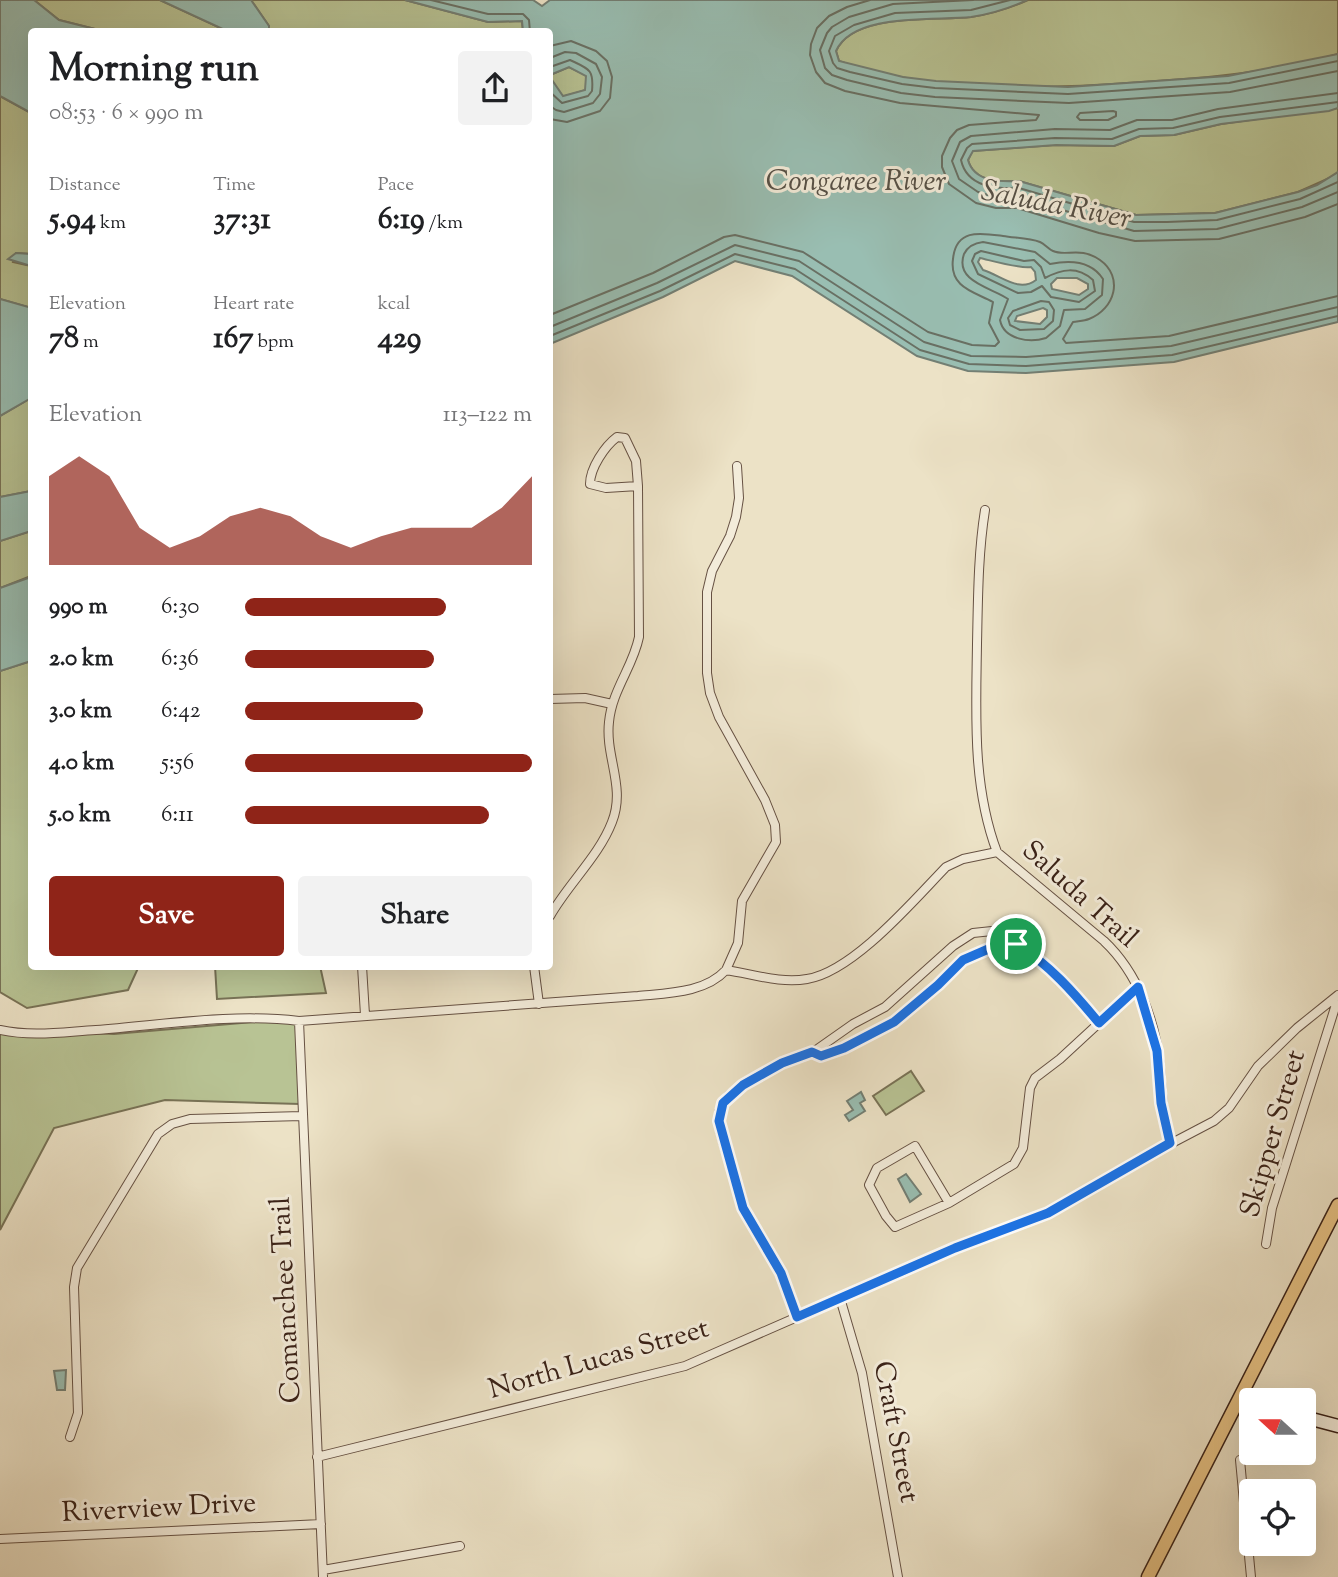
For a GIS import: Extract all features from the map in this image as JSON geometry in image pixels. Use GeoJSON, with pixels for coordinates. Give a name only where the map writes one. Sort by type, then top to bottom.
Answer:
{"type":"FeatureCollection","features":[{"type":"Feature","properties":{"kind":"main road"},"geometry":{"type":"LineString","coordinates":[[1252,1388],[1338,1205]]}},
{"type":"Feature","properties":{"kind":"main road"},"geometry":{"type":"LineString","coordinates":[[1148,1577],[1239,1414]]}},
{"type":"Feature","properties":{"kind":"street"},"geometry":{"type":"LineString","coordinates":[[553,912],[602,841],[616,810],[617,785],[608,735],[612,704],[622,675],[635,653],[640,628],[638,486],[633,453],[625,438],[617,437],[590,475],[590,484],[607,488],[638,486]]}},
{"type":"Feature","properties":{"kind":"street"},"geometry":{"type":"LineString","coordinates":[[0,1030],[35,1035],[216,1019],[267,1017],[299,1021],[683,991],[711,983],[726,970],[738,943],[742,901],[776,842],[775,825],[765,800],[719,717],[710,693],[707,673],[707,592],[712,570],[730,536],[736,517],[737,466]]}},
{"type":"Feature","properties":{"kind":"street","name":"Saluda Trail"},"geometry":{"type":"LineString","coordinates":[[985,510],[978,570],[977,724],[983,802],[997,852],[1116,952],[1138,987],[1157,1051],[1161,1103],[1170,1143]]}},
{"type":"Feature","properties":{"kind":"street"},"geometry":{"type":"LineString","coordinates":[[553,699],[585,698],[612,704]]}},
{"type":"Feature","properties":{"kind":"street"},"geometry":{"type":"LineString","coordinates":[[726,970],[774,979],[806,979],[818,976],[838,967],[860,951],[946,867],[963,859],[997,852]]}},
{"type":"Feature","properties":{"kind":"street"},"geometry":{"type":"LineString","coordinates":[[797,1317],[781,1273],[743,1208],[719,1121],[723,1103],[743,1085],[782,1063],[812,1052],[892,1001],[953,946],[973,933],[992,931],[1031,953],[1072,992],[1099,1023]]}},
{"type":"Feature","properties":{"kind":"street"},"geometry":{"type":"LineString","coordinates":[[812,1052],[821,1056],[844,1048],[894,1022],[963,960],[993,947],[1016,944]]}},
{"type":"Feature","properties":{"kind":"street"},"geometry":{"type":"LineString","coordinates":[[362,970],[365,1015]]}},
{"type":"Feature","properties":{"kind":"street"},"geometry":{"type":"LineString","coordinates":[[535,970],[539,1004]]}},
{"type":"Feature","properties":{"kind":"street"},"geometry":{"type":"LineString","coordinates":[[949,1203],[915,1146],[877,1168],[869,1185],[895,1227],[949,1203],[1014,1164],[1023,1148],[1030,1088],[1035,1078],[1060,1059],[1138,987]]}},
{"type":"Feature","properties":{"kind":"street","name":"North Lucas Street"},"geometry":{"type":"LineString","coordinates":[[317,1457],[685,1366],[955,1248],[1048,1213],[1223,1114],[1258,1066],[1297,1028],[1338,996]]}},
{"type":"Feature","properties":{"kind":"street","name":"Skipper Street"},"geometry":{"type":"LineString","coordinates":[[1266,1244],[1272,1208],[1338,996]]}},
{"type":"Feature","properties":{"kind":"street","name":"Comanchee Trail"},"geometry":{"type":"LineString","coordinates":[[299,1021],[323,1574]]}},
{"type":"Feature","properties":{"kind":"street"},"geometry":{"type":"LineString","coordinates":[[70,1437],[78,1413],[75,1277],[81,1261],[158,1134],[172,1124],[190,1119],[302,1116]]}},
{"type":"Feature","properties":{"kind":"street","name":"Craft Street"},"geometry":{"type":"LineString","coordinates":[[840,1298],[862,1373],[898,1577]]}},
{"type":"Feature","properties":{"kind":"street"},"geometry":{"type":"LineString","coordinates":[[1316,1421],[1338,1426]]}},
{"type":"Feature","properties":{"kind":"street"},"geometry":{"type":"LineString","coordinates":[[1240,1465],[1251,1577]]}},
{"type":"Feature","properties":{"kind":"street","name":"Riverview Drive"},"geometry":{"type":"LineString","coordinates":[[0,1539],[321,1524]]}},
{"type":"Feature","properties":{"kind":"street"},"geometry":{"type":"LineString","coordinates":[[323,1574],[460,1546]]}},
{"type":"Feature","properties":{"kind":"green space"},"geometry":{"type":"Polygon","coordinates":[[[34,0],[160,0],[221,28],[91,28],[59,20],[34,0]]]}},
{"type":"Feature","properties":{"kind":"green space"},"geometry":{"type":"Polygon","coordinates":[[[251,0],[405,0],[488,22],[522,21],[523,28],[269,28],[251,0]]]}},
{"type":"Feature","properties":{"kind":"green space"},"geometry":{"type":"Polygon","coordinates":[[[1028,0],[1338,0],[1338,54],[1265,70],[1216,76],[1029,87],[949,84],[911,79],[839,61],[836,51],[845,39],[859,30],[877,24],[971,17],[1028,0]]]}},
{"type":"Feature","properties":{"kind":"green space"},"geometry":{"type":"Polygon","coordinates":[[[569,67],[586,75],[586,90],[562,97],[553,85],[553,74],[569,67]]]}},
{"type":"Feature","properties":{"kind":"green space"},"geometry":{"type":"Polygon","coordinates":[[[0,96],[28,111],[28,254],[16,253],[13,262],[28,265],[28,307],[0,299],[0,96]]]}},
{"type":"Feature","properties":{"kind":"green space"},"geometry":{"type":"Polygon","coordinates":[[[1338,108],[1338,172],[1334,176],[1298,192],[1215,213],[1136,215],[1019,181],[982,177],[971,167],[968,160],[972,151],[1056,145],[1114,146],[1140,136],[1174,135],[1221,124],[1338,108]]]}},
{"type":"Feature","properties":{"kind":"green space"},"geometry":{"type":"Polygon","coordinates":[[[28,400],[28,492],[0,497],[0,416],[28,400]]]}},
{"type":"Feature","properties":{"kind":"green space"},"geometry":{"type":"Polygon","coordinates":[[[28,532],[28,577],[0,588],[0,541],[28,532]]]}},
{"type":"Feature","properties":{"kind":"green space"},"geometry":{"type":"Polygon","coordinates":[[[28,662],[28,970],[137,970],[128,990],[27,1008],[0,992],[0,671],[28,662]]]}},
{"type":"Feature","properties":{"kind":"green space"},"geometry":{"type":"Polygon","coordinates":[[[215,970],[321,970],[326,993],[217,999],[215,970]]]}},
{"type":"Feature","properties":{"kind":"green space"},"geometry":{"type":"Polygon","coordinates":[[[301,1018],[300,1104],[165,1100],[54,1128],[0,1230],[0,1029],[114,1034],[301,1018]]]}},
{"type":"Feature","properties":{"kind":"green space"},"geometry":{"type":"Polygon","coordinates":[[[911,1071],[924,1091],[886,1115],[873,1096],[911,1071]]]}},
{"type":"Feature","properties":{"kind":"water"},"geometry":{"type":"Polygon","coordinates":[[[0,0],[34,0],[59,20],[91,28],[28,28],[28,111],[0,96],[0,0]]]}},
{"type":"Feature","properties":{"kind":"water"},"geometry":{"type":"Polygon","coordinates":[[[160,0],[251,0],[269,26],[221,28],[160,0]]]}},
{"type":"Feature","properties":{"kind":"water","name":"Congaree River"},"geometry":{"type":"Polygon","coordinates":[[[405,0],[533,0],[542,6],[550,0],[1027,0],[971,17],[877,24],[859,30],[845,39],[836,51],[839,61],[903,77],[936,81],[1068,87],[1228,76],[1338,54],[1338,108],[1329,111],[1221,124],[1174,135],[1140,136],[1114,146],[1056,145],[973,151],[968,160],[971,167],[982,177],[1019,181],[1136,215],[1215,213],[1298,192],[1317,185],[1338,172],[1338,322],[1174,362],[1026,373],[968,371],[917,356],[792,276],[735,261],[663,297],[553,343],[553,81],[563,96],[585,90],[586,76],[569,67],[553,74],[553,28],[523,28],[522,21],[488,22],[405,0]],[[980,258],[978,262],[983,270],[1010,282],[1023,285],[1036,280],[1031,267],[980,258]],[[1057,278],[1051,284],[1052,289],[1079,295],[1088,289],[1088,284],[1077,278],[1057,278]],[[1043,308],[1017,316],[1015,321],[1040,324],[1047,317],[1047,310],[1043,308]]]}},
{"type":"Feature","properties":{"kind":"water"},"geometry":{"type":"Polygon","coordinates":[[[16,253],[28,254],[28,265],[8,259],[16,253]]]}},
{"type":"Feature","properties":{"kind":"water"},"geometry":{"type":"Polygon","coordinates":[[[0,299],[28,307],[28,400],[0,416],[0,299]]]}},
{"type":"Feature","properties":{"kind":"water"},"geometry":{"type":"Polygon","coordinates":[[[28,492],[28,532],[0,541],[0,497],[28,492]]]}},
{"type":"Feature","properties":{"kind":"water"},"geometry":{"type":"Polygon","coordinates":[[[28,578],[28,662],[0,671],[0,588],[28,578]]]}},
{"type":"Feature","properties":{"kind":"water"},"geometry":{"type":"Polygon","coordinates":[[[861,1092],[865,1100],[860,1103],[865,1111],[849,1121],[845,1115],[853,1110],[847,1101],[861,1092]]]}},
{"type":"Feature","properties":{"kind":"water"},"geometry":{"type":"Polygon","coordinates":[[[906,1174],[921,1194],[910,1202],[898,1179],[906,1174]]]}},
{"type":"Feature","properties":{"kind":"water"},"geometry":{"type":"Polygon","coordinates":[[[66,1370],[65,1390],[57,1390],[54,1371],[66,1370]]]}},
{"type":"Feature","properties":{"kind":"route"},"geometry":{"type":"LineString","coordinates":[[1016,944],[1031,953],[1072,992],[1099,1023],[1138,987],[1157,1051],[1161,1103],[1170,1143],[1048,1213],[955,1248],[797,1317],[781,1273],[743,1208],[720,1130],[719,1112],[723,1103],[743,1085],[782,1063],[812,1052],[821,1056],[844,1048],[894,1022],[963,960],[993,947],[1016,944]]}},
{"type":"Feature","properties":{"kind":"water label","name":"Saluda River"},"geometry":{"type":"Point","coordinates":[1056,206]}}]}
